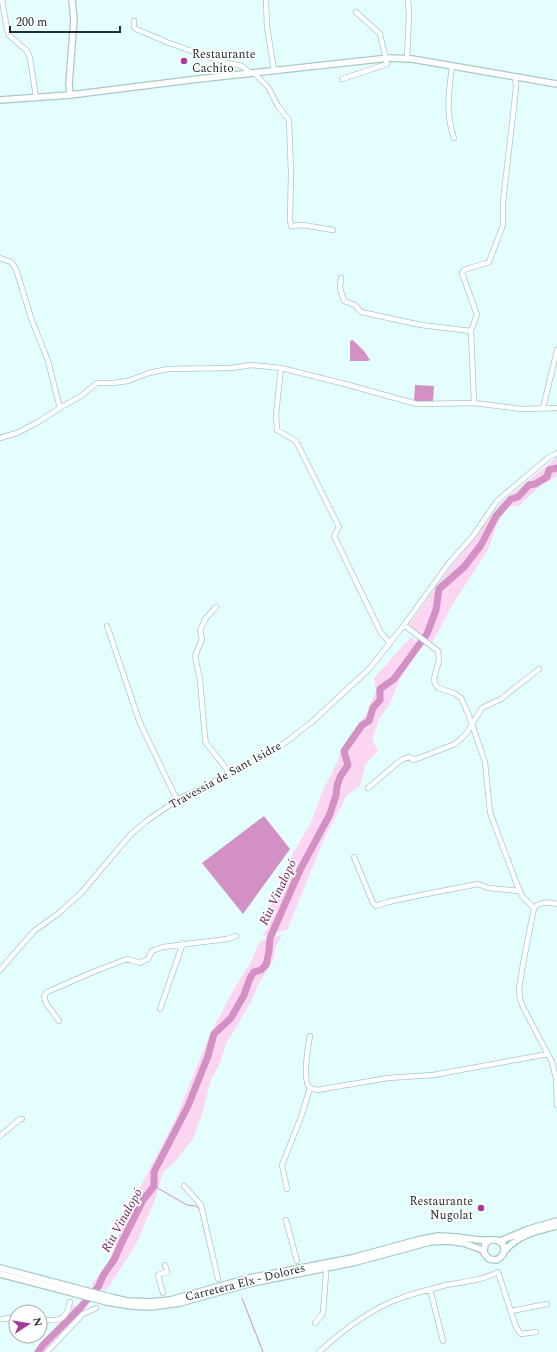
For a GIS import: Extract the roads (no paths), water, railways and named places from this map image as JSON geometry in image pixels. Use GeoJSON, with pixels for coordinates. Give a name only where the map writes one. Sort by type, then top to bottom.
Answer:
{"type":"FeatureCollection","features":[{"type":"Feature","properties":{"kind":"main road"},"geometry":{"type":"LineString","coordinates":[[70,95],[69,84],[74,19],[72,0]]}},
{"type":"Feature","properties":{"kind":"main road"},"geometry":{"type":"LineString","coordinates":[[0,100],[70,95],[386,58],[407,59],[557,84]]}},
{"type":"Feature","properties":{"kind":"main road"},"geometry":{"type":"LineString","coordinates":[[500,1241],[529,1228],[557,1221]]}},
{"type":"Feature","properties":{"kind":"main road"},"geometry":{"type":"LineString","coordinates":[[504,1252],[503,1244],[494,1239],[485,1244],[483,1250],[485,1256],[494,1260],[500,1258],[511,1244],[523,1236],[539,1230],[557,1226]]}},
{"type":"Feature","properties":{"kind":"main road","name":"Carretera Elx - Dolores"},"geometry":{"type":"LineString","coordinates":[[107,1299],[139,1302],[170,1300],[249,1278],[352,1258],[428,1238],[451,1236],[490,1240]]}},
{"type":"Feature","properties":{"kind":"main road","name":"Carretera Elx - Dolores"},"geometry":{"type":"LineString","coordinates":[[0,1274],[142,1307],[169,1306],[248,1284],[345,1264],[430,1242],[448,1241],[463,1243],[483,1250]]}},
{"type":"Feature","properties":{"kind":"main road","name":"Carretera Elx - Dolores"},"geometry":{"type":"LineString","coordinates":[[0,1268],[76,1291]]}},
{"type":"Feature","properties":{"kind":"street"},"geometry":{"type":"LineString","coordinates":[[2,0],[6,29],[9,35],[27,51],[30,58],[36,97]]}},
{"type":"Feature","properties":{"kind":"street"},"geometry":{"type":"LineString","coordinates":[[266,0],[267,27],[274,70]]}},
{"type":"Feature","properties":{"kind":"street"},"geometry":{"type":"LineString","coordinates":[[407,59],[409,15],[408,0]]}},
{"type":"Feature","properties":{"kind":"street"},"geometry":{"type":"LineString","coordinates":[[342,79],[387,64],[380,34],[356,12]]}},
{"type":"Feature","properties":{"kind":"street"},"geometry":{"type":"LineString","coordinates":[[134,21],[134,27],[136,29],[169,43],[223,62],[242,66],[268,87],[278,106],[289,120],[291,172],[290,220],[292,226],[303,225],[332,230]]}},
{"type":"Feature","properties":{"kind":"street"},"geometry":{"type":"LineString","coordinates":[[452,66],[448,102],[449,124],[454,138]]}},
{"type":"Feature","properties":{"kind":"street"},"geometry":{"type":"LineString","coordinates":[[474,402],[471,331],[477,315],[462,273],[464,270],[489,262],[503,225],[503,202],[516,88],[515,76]]}},
{"type":"Feature","properties":{"kind":"street"},"geometry":{"type":"LineString","coordinates":[[0,258],[11,262],[16,269],[30,318],[48,361],[60,408]]}},
{"type":"Feature","properties":{"kind":"street"},"geometry":{"type":"LineString","coordinates":[[341,278],[340,288],[344,301],[355,305],[361,312],[421,325],[471,331]]}},
{"type":"Feature","properties":{"kind":"street"},"geometry":{"type":"LineString","coordinates":[[543,408],[557,350]]}},
{"type":"Feature","properties":{"kind":"street"},"geometry":{"type":"LineString","coordinates":[[0,438],[25,430],[81,396],[97,383],[113,384],[159,371],[177,369],[231,368],[252,365],[281,368],[417,404],[474,402],[522,409],[557,408]]}},
{"type":"Feature","properties":{"kind":"street"},"geometry":{"type":"LineString","coordinates":[[281,368],[276,414],[277,430],[296,441],[313,473],[339,527],[334,536],[381,633],[390,643]]}},
{"type":"Feature","properties":{"kind":"street","name":"Travessia de Sant Isidre"},"geometry":{"type":"LineString","coordinates":[[0,970],[34,931],[59,913],[82,892],[131,834],[148,820],[177,800],[286,742],[313,720],[370,668],[404,626],[449,564],[473,536],[497,501],[548,458],[557,453]]}},
{"type":"Feature","properties":{"kind":"street"},"geometry":{"type":"LineString","coordinates":[[216,607],[206,618],[200,630],[202,639],[195,656],[200,680],[206,743],[230,773]]}},
{"type":"Feature","properties":{"kind":"street"},"geometry":{"type":"LineString","coordinates":[[107,626],[140,723],[177,800]]}},
{"type":"Feature","properties":{"kind":"street"},"geometry":{"type":"LineString","coordinates":[[404,626],[438,651],[439,655],[434,684],[438,688],[454,693],[461,698],[472,723],[485,762],[490,812],[522,896],[534,908]]}},
{"type":"Feature","properties":{"kind":"street"},"geometry":{"type":"LineString","coordinates":[[368,788],[400,760],[409,757],[414,760],[455,744],[466,734],[482,708],[501,699],[538,669]]}},
{"type":"Feature","properties":{"kind":"street"},"geometry":{"type":"LineString","coordinates":[[354,857],[373,903],[376,906],[388,902],[478,884],[488,888],[520,891]]}},
{"type":"Feature","properties":{"kind":"street"},"geometry":{"type":"LineString","coordinates":[[557,904],[542,903],[538,904],[534,908],[519,989],[523,1007],[555,1069],[557,1105]]}},
{"type":"Feature","properties":{"kind":"street"},"geometry":{"type":"LineString","coordinates":[[59,1021],[46,1003],[44,996],[47,992],[128,959],[140,963],[148,959],[152,951],[163,947],[183,943],[227,939],[236,936]]}},
{"type":"Feature","properties":{"kind":"street"},"geometry":{"type":"LineString","coordinates":[[160,1010],[183,943]]}},
{"type":"Feature","properties":{"kind":"street"},"geometry":{"type":"LineString","coordinates":[[287,1189],[282,1165],[301,1117],[310,1088],[308,1084],[306,1057],[310,1036]]}},
{"type":"Feature","properties":{"kind":"street"},"geometry":{"type":"LineString","coordinates":[[310,1088],[317,1090],[388,1078],[433,1075],[548,1054]]}},
{"type":"Feature","properties":{"kind":"street"},"geometry":{"type":"LineString","coordinates":[[0,1136],[20,1118],[22,1119]]}},
{"type":"Feature","properties":{"kind":"street"},"geometry":{"type":"LineString","coordinates":[[184,1186],[201,1205],[218,1279]]}},
{"type":"Feature","properties":{"kind":"street"},"geometry":{"type":"LineString","coordinates":[[286,1220],[297,1261]]}},
{"type":"Feature","properties":{"kind":"street"},"geometry":{"type":"LineString","coordinates":[[163,1293],[158,1275],[167,1272],[165,1265]]}},
{"type":"Feature","properties":{"kind":"street"},"geometry":{"type":"LineString","coordinates":[[319,1352],[353,1324],[380,1307],[401,1298],[498,1272],[516,1327],[521,1334],[536,1332]]}},
{"type":"Feature","properties":{"kind":"street"},"geometry":{"type":"LineString","coordinates":[[315,1323],[323,1313],[326,1273]]}},
{"type":"Feature","properties":{"kind":"street"},"geometry":{"type":"LineString","coordinates":[[430,1290],[443,1341]]}},
{"type":"Feature","properties":{"kind":"street"},"geometry":{"type":"LineString","coordinates":[[48,1320],[58,1320],[64,1318],[68,1313],[70,1302]]}},
{"type":"Feature","properties":{"kind":"street"},"geometry":{"type":"LineString","coordinates":[[511,1311],[547,1304]]}},
{"type":"Feature","properties":{"kind":"street"},"geometry":{"type":"LineString","coordinates":[[47,1352],[83,1314],[96,1308]]}},
{"type":"Feature","properties":{"kind":"waterway","name":"Riu Vinalopó"},"geometry":{"type":"LineString","coordinates":[[38,1352],[98,1287],[104,1274],[114,1260],[143,1200],[154,1186],[154,1172],[188,1106],[208,1056],[214,1034],[231,1018],[244,995],[250,978],[254,972],[261,970],[266,965],[270,938],[300,870],[330,814],[340,777],[348,765],[344,751],[362,725],[369,721],[373,708],[380,700],[380,689],[394,679],[427,634],[436,610],[439,589],[464,567],[481,545],[496,516],[511,499],[518,497],[529,485],[535,484],[547,477],[549,470],[557,468]]}},
{"type":"Feature","properties":{"kind":"waterway"},"geometry":{"type":"LineString","coordinates":[[154,1186],[187,1205],[196,1206],[200,1210],[205,1234]]}},
{"type":"Feature","properties":{"kind":"waterway"},"geometry":{"type":"LineString","coordinates":[[242,1298],[263,1352]]}},
{"type":"Feature","properties":{"kind":"place","name":"Restaurante Cachito"},"geometry":{"type":"Point","coordinates":[184,61]}},
{"type":"Feature","properties":{"kind":"place","name":"Restaurante Nugolat"},"geometry":{"type":"Point","coordinates":[481,1208]}}]}
